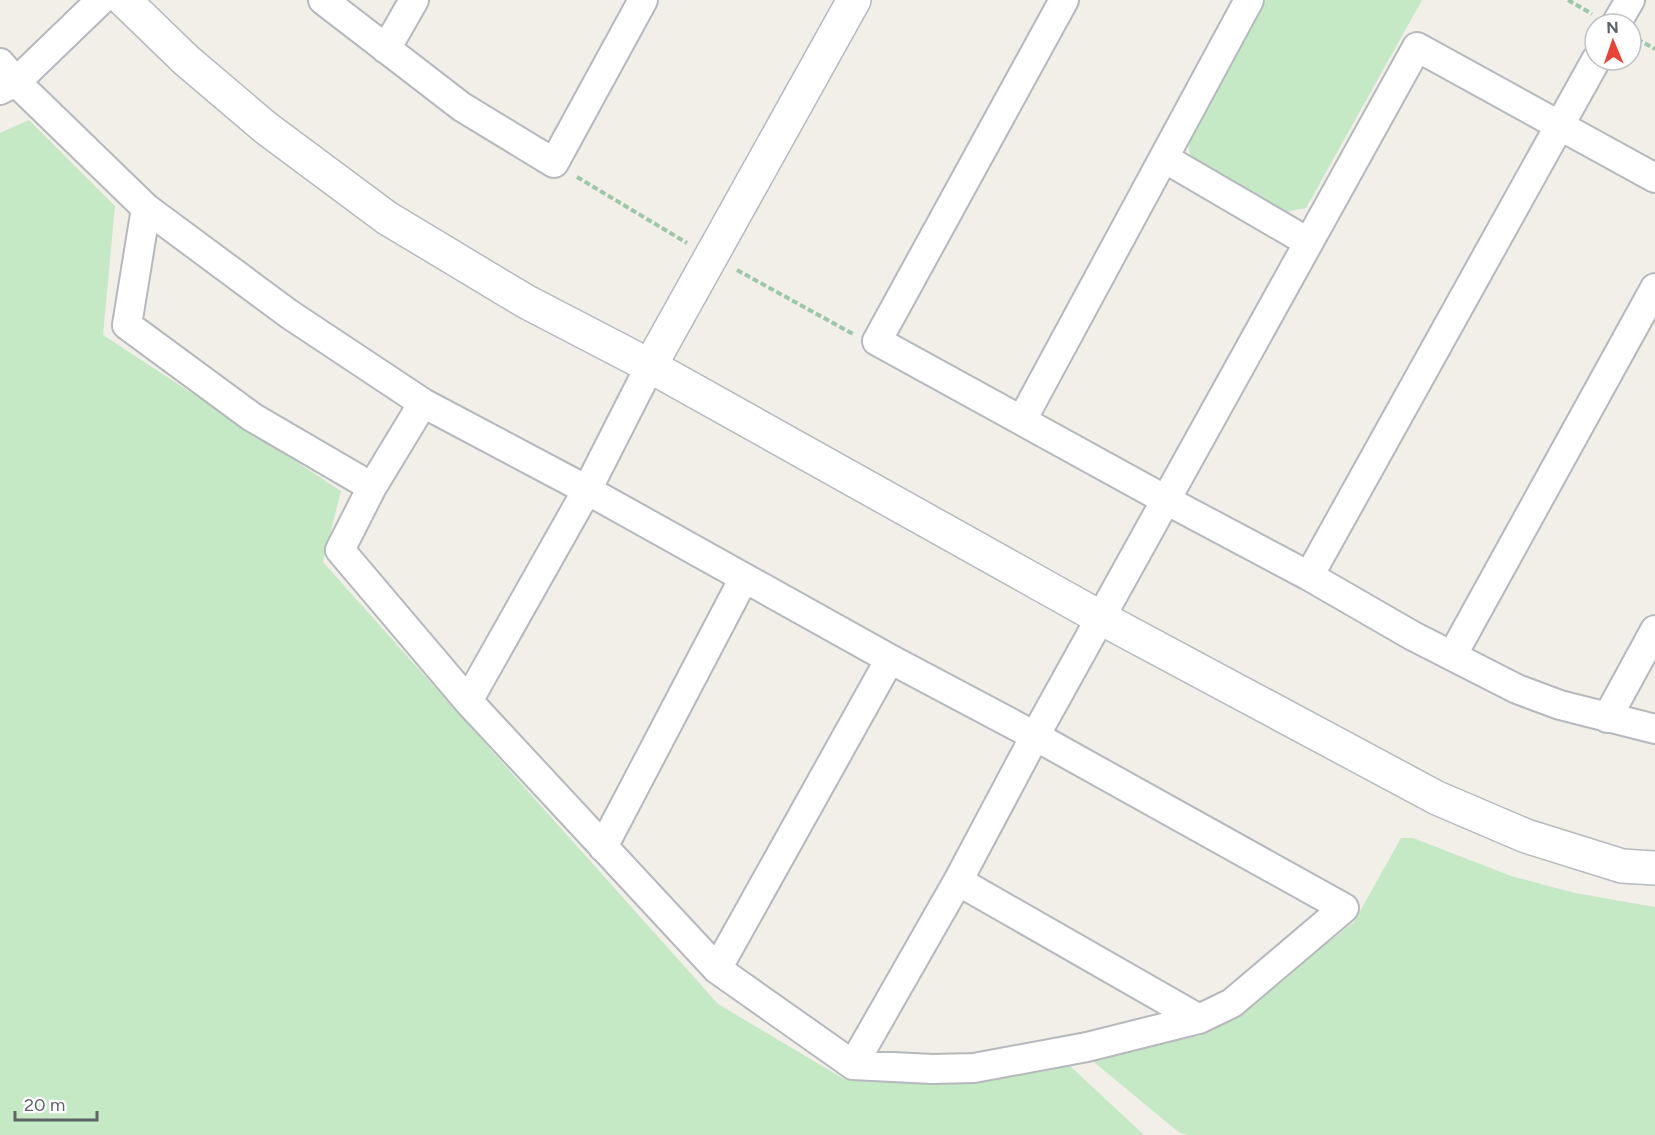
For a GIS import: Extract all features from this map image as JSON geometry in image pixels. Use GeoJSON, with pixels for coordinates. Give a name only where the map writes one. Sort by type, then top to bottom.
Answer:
{"type":"FeatureCollection","features":[{"type":"Feature","properties":{"kind":"street"},"geometry":{"type":"LineString","coordinates":[[101,0],[5,78],[146,208],[289,314],[423,403],[587,490],[1344,908],[1232,1003],[1199,1020],[1087,1047],[974,1068],[932,1069],[853,1065],[717,969],[468,701],[340,550],[372,487],[423,403]]}},
{"type":"Feature","properties":{"kind":"street"},"geometry":{"type":"LineString","coordinates":[[124,0],[186,60],[266,128],[387,218],[525,301],[650,366],[1101,618],[1437,798],[1526,836],[1622,866],[1655,868]]}},
{"type":"Feature","properties":{"kind":"street"},"geometry":{"type":"LineString","coordinates":[[323,0],[462,107],[554,163],[643,0]]}},
{"type":"Feature","properties":{"kind":"street"},"geometry":{"type":"LineString","coordinates":[[386,49],[414,0]]}},
{"type":"Feature","properties":{"kind":"street"},"geometry":{"type":"LineString","coordinates":[[468,701],[587,490],[650,366],[854,0]]}},
{"type":"Feature","properties":{"kind":"street"},"geometry":{"type":"LineString","coordinates":[[1064,0],[877,341],[1452,656],[1517,689],[1560,705],[1655,729]]}},
{"type":"Feature","properties":{"kind":"street"},"geometry":{"type":"LineString","coordinates":[[1022,420],[1249,0]]}},
{"type":"Feature","properties":{"kind":"street"},"geometry":{"type":"LineString","coordinates":[[853,1065],[958,881],[1035,736],[1416,47],[1655,178]]}},
{"type":"Feature","properties":{"kind":"street"},"geometry":{"type":"LineString","coordinates":[[1309,576],[1589,72]]}},
{"type":"Feature","properties":{"kind":"street"},"geometry":{"type":"LineString","coordinates":[[1164,158],[1308,242]]}},
{"type":"Feature","properties":{"kind":"street"},"geometry":{"type":"LineString","coordinates":[[146,208],[127,325],[252,417],[372,487]]}},
{"type":"Feature","properties":{"kind":"street"},"geometry":{"type":"LineString","coordinates":[[1452,656],[1655,288]]}},
{"type":"Feature","properties":{"kind":"street"},"geometry":{"type":"LineString","coordinates":[[603,847],[744,578]]}},
{"type":"Feature","properties":{"kind":"street"},"geometry":{"type":"LineString","coordinates":[[1607,718],[1655,630]]}},
{"type":"Feature","properties":{"kind":"street"},"geometry":{"type":"LineString","coordinates":[[717,969],[890,659]]}},
{"type":"Feature","properties":{"kind":"street"},"geometry":{"type":"LineString","coordinates":[[958,881],[1199,1020]]}},
{"type":"Feature","properties":{"kind":"path"},"geometry":{"type":"LineString","coordinates":[[554,163],[689,244]]}},
{"type":"Feature","properties":{"kind":"path"},"geometry":{"type":"LineString","coordinates":[[737,270],[856,336],[877,341]]}},
{"type":"Feature","properties":{"kind":"green space"},"geometry":{"type":"Polygon","coordinates":[[[1266,0],[1422,0],[1306,208],[1285,212],[1191,158],[1187,140],[1266,0]]]}},
{"type":"Feature","properties":{"kind":"green space"},"geometry":{"type":"Polygon","coordinates":[[[29,120],[115,206],[103,335],[341,491],[323,562],[718,1004],[844,1079],[967,1084],[1068,1064],[1144,1135],[0,1135],[0,133],[29,120]]]}},
{"type":"Feature","properties":{"kind":"green space"},"geometry":{"type":"Polygon","coordinates":[[[1401,838],[1413,838],[1511,876],[1575,893],[1655,907],[1655,1135],[1189,1135],[1180,1133],[1089,1058],[1198,1036],[1222,1025],[1354,922],[1401,838]]]}}]}
